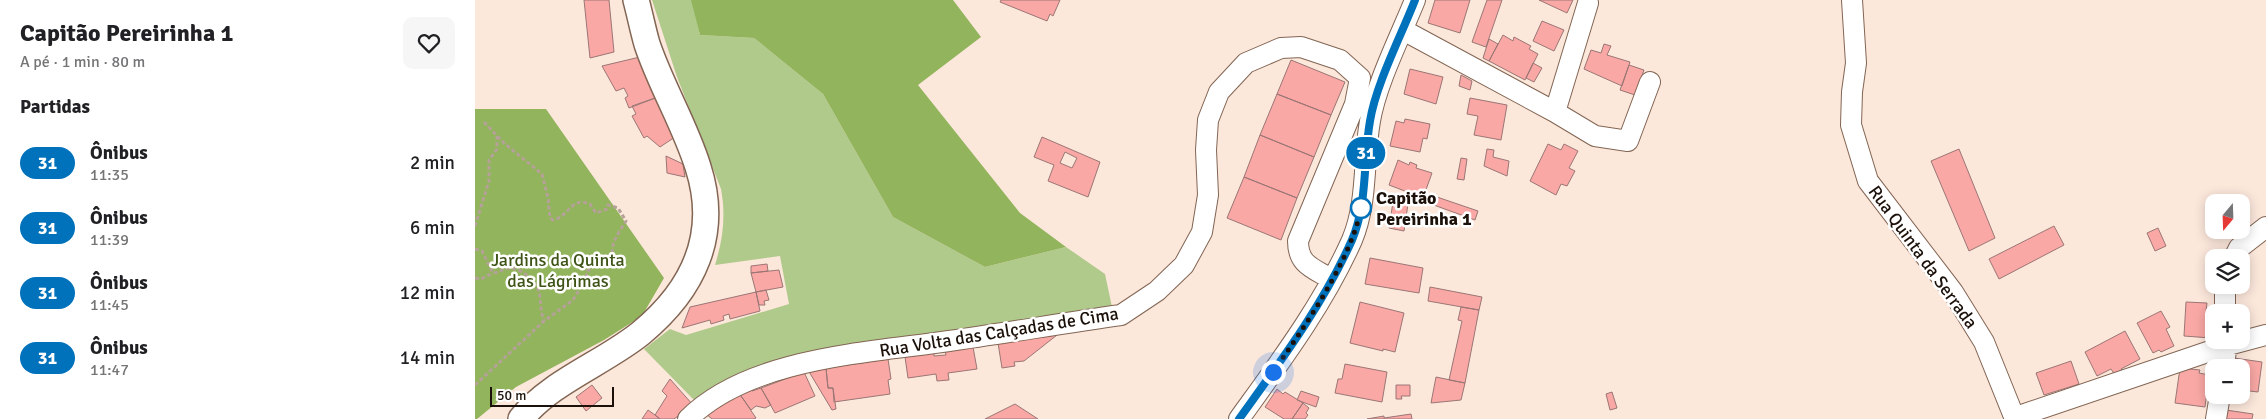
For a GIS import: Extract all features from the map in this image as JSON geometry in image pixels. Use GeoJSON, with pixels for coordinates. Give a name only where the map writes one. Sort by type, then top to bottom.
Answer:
{"type":"FeatureCollection","features":[{"type":"Feature","properties":{"kind":"main road"},"geometry":{"type":"LineString","coordinates":[[521,419],[540,400],[634,339],[663,315],[684,289],[698,261],[705,234],[706,205],[698,167],[647,44],[636,0]]}},
{"type":"Feature","properties":{"kind":"street"},"geometry":{"type":"LineString","coordinates":[[1239,419],[1289,349],[1318,304],[1352,239],[1361,208],[1370,119],[1415,0]]}},
{"type":"Feature","properties":{"kind":"street","name":"Rua Quinta da Serrada"},"geometry":{"type":"LineString","coordinates":[[1852,0],[1856,63],[1852,92],[1851,125],[1868,181],[1953,292],[1969,317],[1984,342],[2016,418]]}},
{"type":"Feature","properties":{"kind":"street"},"geometry":{"type":"LineString","coordinates":[[1555,112],[1588,3]]}},
{"type":"Feature","properties":{"kind":"street"},"geometry":{"type":"LineString","coordinates":[[1403,30],[1555,112],[1595,136],[1628,141],[1650,82]]}},
{"type":"Feature","properties":{"kind":"street","name":"Rua Volta das Calçadas de Cima"},"geometry":{"type":"LineString","coordinates":[[688,419],[700,407],[739,384],[811,362],[1121,315],[1157,291],[1184,265],[1202,232],[1208,195],[1206,150],[1208,120],[1219,92],[1246,63],[1281,48],[1301,48],[1340,60],[1360,78],[1355,104],[1298,241],[1298,253],[1304,262],[1331,279]]}},
{"type":"Feature","properties":{"kind":"street"},"geometry":{"type":"LineString","coordinates":[[2238,249],[2266,226]]}},
{"type":"Feature","properties":{"kind":"street"},"geometry":{"type":"LineString","coordinates":[[2250,339],[2266,336]]}},
{"type":"Feature","properties":{"kind":"street"},"geometry":{"type":"LineString","coordinates":[[2016,418],[2210,349]]}},
{"type":"Feature","properties":{"kind":"street"},"geometry":{"type":"LineString","coordinates":[[2216,419],[2218,404]]}},
{"type":"Feature","properties":{"kind":"path"},"geometry":{"type":"LineString","coordinates":[[484,122],[497,136],[542,174],[548,198],[550,218],[553,220],[563,217],[571,204],[575,203],[590,204],[596,213],[607,210],[609,205],[618,208],[627,221],[620,227],[614,243],[612,251],[614,259]]}},
{"type":"Feature","properties":{"kind":"path"},"geometry":{"type":"LineString","coordinates":[[475,226],[488,183],[489,160],[497,150],[497,136]]}},
{"type":"Feature","properties":{"kind":"path"},"geometry":{"type":"LineString","coordinates":[[475,249],[482,251],[493,273]]}},
{"type":"Feature","properties":{"kind":"path"},"geometry":{"type":"LineString","coordinates":[[475,385],[544,321],[573,300],[586,278],[587,271],[608,258],[625,260]]}},
{"type":"Feature","properties":{"kind":"path"},"geometry":{"type":"LineString","coordinates":[[475,278],[481,280],[506,268],[516,269],[526,274],[532,280],[541,297],[539,304],[544,321]]}},
{"type":"Feature","properties":{"kind":"green space"},"geometry":{"type":"Polygon","coordinates":[[[652,0],[692,0],[700,35],[754,38],[823,94],[893,217],[985,267],[1066,247],[1105,274],[1112,307],[736,376],[694,400],[644,349],[670,329],[686,335],[789,304],[780,256],[715,265],[723,227],[721,189],[677,77],[652,0]]]}},
{"type":"Feature","properties":{"kind":"green space"},"geometry":{"type":"Polygon","coordinates":[[[691,0],[953,0],[981,37],[918,85],[1020,213],[1066,247],[985,267],[893,217],[823,94],[754,38],[700,35],[691,0]]]}},
{"type":"Feature","properties":{"kind":"green space","name":"Jardins da Quinta das Lágrimas"},"geometry":{"type":"Polygon","coordinates":[[[475,109],[546,109],[664,278],[642,316],[604,340],[516,387],[477,419],[475,419],[475,109]]]}},
{"type":"Feature","properties":{"kind":"building"},"geometry":{"type":"Polygon","coordinates":[[[584,0],[609,0],[614,52],[590,58],[584,0]]]}},
{"type":"Feature","properties":{"kind":"building"},"geometry":{"type":"Polygon","coordinates":[[[1001,0],[1060,0],[1053,16],[1050,14],[1047,21],[1000,2],[1001,0]]]}},
{"type":"Feature","properties":{"kind":"building"},"geometry":{"type":"Polygon","coordinates":[[[1435,0],[1470,0],[1460,33],[1428,23],[1435,0]]]}},
{"type":"Feature","properties":{"kind":"building"},"geometry":{"type":"Polygon","coordinates":[[[1487,0],[1502,0],[1486,47],[1472,42],[1487,0]]]}},
{"type":"Feature","properties":{"kind":"building"},"geometry":{"type":"Polygon","coordinates":[[[1539,0],[1573,0],[1567,13],[1539,0]]]}},
{"type":"Feature","properties":{"kind":"building"},"geometry":{"type":"Polygon","coordinates":[[[1542,21],[1564,30],[1554,51],[1533,41],[1542,21]]]}},
{"type":"Feature","properties":{"kind":"building"},"geometry":{"type":"Polygon","coordinates":[[[1503,35],[1513,41],[1514,37],[1531,46],[1529,49],[1538,54],[1525,80],[1489,61],[1503,35]]]}},
{"type":"Feature","properties":{"kind":"building"},"geometry":{"type":"Polygon","coordinates":[[[1489,39],[1498,44],[1489,61],[1483,58],[1489,39]]]}},
{"type":"Feature","properties":{"kind":"building"},"geometry":{"type":"Polygon","coordinates":[[[1604,44],[1611,46],[1607,55],[1630,62],[1622,86],[1584,69],[1591,50],[1601,53],[1604,44]]]}},
{"type":"Feature","properties":{"kind":"building"},"geometry":{"type":"Polygon","coordinates":[[[640,57],[658,97],[629,108],[625,98],[628,96],[624,88],[616,91],[602,66],[640,57]]]}},
{"type":"Feature","properties":{"kind":"building"},"geometry":{"type":"Polygon","coordinates":[[[1291,60],[1345,82],[1331,115],[1277,94],[1291,60]]]}},
{"type":"Feature","properties":{"kind":"building"},"geometry":{"type":"Polygon","coordinates":[[[1533,63],[1542,68],[1534,82],[1526,78],[1533,63]]]}},
{"type":"Feature","properties":{"kind":"building"},"geometry":{"type":"Polygon","coordinates":[[[1629,65],[1644,70],[1635,95],[1620,90],[1629,65]]]}},
{"type":"Feature","properties":{"kind":"building"},"geometry":{"type":"Polygon","coordinates":[[[1410,69],[1443,77],[1436,104],[1404,94],[1410,69]]]}},
{"type":"Feature","properties":{"kind":"building"},"geometry":{"type":"Polygon","coordinates":[[[1461,75],[1472,81],[1470,90],[1459,86],[1461,75]]]}},
{"type":"Feature","properties":{"kind":"building"},"geometry":{"type":"Polygon","coordinates":[[[1277,94],[1331,115],[1314,157],[1260,135],[1277,94]]]}},
{"type":"Feature","properties":{"kind":"building"},"geometry":{"type":"Polygon","coordinates":[[[658,97],[675,137],[660,147],[647,136],[644,138],[632,116],[636,114],[632,106],[658,97]]]}},
{"type":"Feature","properties":{"kind":"building"},"geometry":{"type":"Polygon","coordinates":[[[1470,98],[1507,105],[1501,140],[1474,135],[1478,116],[1467,114],[1470,98]]]}},
{"type":"Feature","properties":{"kind":"building"},"geometry":{"type":"Polygon","coordinates":[[[1405,119],[1430,124],[1427,139],[1423,138],[1420,152],[1390,146],[1396,121],[1404,123],[1405,119]]]}},
{"type":"Feature","properties":{"kind":"building"},"geometry":{"type":"Polygon","coordinates":[[[1260,135],[1314,157],[1297,198],[1244,177],[1260,135]]]}},
{"type":"Feature","properties":{"kind":"building"},"geometry":{"type":"Polygon","coordinates":[[[1042,137],[1100,162],[1088,197],[1048,181],[1054,165],[1034,157],[1042,137]],[[1065,152],[1060,163],[1072,168],[1077,158],[1065,152]]]}},
{"type":"Feature","properties":{"kind":"building"},"geometry":{"type":"Polygon","coordinates":[[[1548,144],[1561,150],[1564,144],[1578,151],[1569,168],[1575,171],[1567,186],[1561,184],[1556,195],[1530,181],[1548,144]]]}},
{"type":"Feature","properties":{"kind":"building"},"geometry":{"type":"Polygon","coordinates":[[[1487,149],[1494,150],[1493,157],[1509,161],[1507,176],[1484,166],[1487,149]]]}},
{"type":"Feature","properties":{"kind":"building"},"geometry":{"type":"Polygon","coordinates":[[[1959,149],[1995,238],[1969,251],[1931,161],[1959,149]]]}},
{"type":"Feature","properties":{"kind":"building"},"geometry":{"type":"Polygon","coordinates":[[[666,156],[683,164],[685,177],[667,173],[666,156]]]}},
{"type":"Feature","properties":{"kind":"building"},"geometry":{"type":"Polygon","coordinates":[[[1461,158],[1467,159],[1464,180],[1457,179],[1461,158]]]}},
{"type":"Feature","properties":{"kind":"building"},"geometry":{"type":"Polygon","coordinates":[[[1398,160],[1409,165],[1410,162],[1417,165],[1416,168],[1432,173],[1423,198],[1389,185],[1398,160]]]}},
{"type":"Feature","properties":{"kind":"building"},"geometry":{"type":"Polygon","coordinates":[[[1244,177],[1297,198],[1281,240],[1227,218],[1244,177]]]}},
{"type":"Feature","properties":{"kind":"building"},"geometry":{"type":"Polygon","coordinates":[[[1434,196],[1478,211],[1475,220],[1431,204],[1434,196]]]}},
{"type":"Feature","properties":{"kind":"building"},"geometry":{"type":"Polygon","coordinates":[[[1393,202],[1408,204],[1404,231],[1389,228],[1393,202]]]}},
{"type":"Feature","properties":{"kind":"building"},"geometry":{"type":"Polygon","coordinates":[[[2054,226],[2064,245],[1999,279],[1989,259],[2054,226]]]}},
{"type":"Feature","properties":{"kind":"building"},"geometry":{"type":"Polygon","coordinates":[[[2158,228],[2166,246],[2155,251],[2147,233],[2158,228]]]}},
{"type":"Feature","properties":{"kind":"building"},"geometry":{"type":"Polygon","coordinates":[[[1370,258],[1423,268],[1419,293],[1365,284],[1370,258]]]}},
{"type":"Feature","properties":{"kind":"building"},"geometry":{"type":"Polygon","coordinates":[[[767,264],[768,271],[751,273],[751,266],[767,264]]]}},
{"type":"Feature","properties":{"kind":"building"},"geometry":{"type":"Polygon","coordinates":[[[779,270],[783,287],[756,292],[751,273],[779,270]]]}},
{"type":"Feature","properties":{"kind":"building"},"geometry":{"type":"Polygon","coordinates":[[[1430,287],[1482,297],[1479,310],[1428,301],[1430,287]]]}},
{"type":"Feature","properties":{"kind":"building"},"geometry":{"type":"Polygon","coordinates":[[[766,290],[769,300],[764,301],[765,305],[759,305],[756,292],[766,290]]]}},
{"type":"Feature","properties":{"kind":"building"},"geometry":{"type":"Polygon","coordinates":[[[756,292],[760,311],[730,319],[729,314],[723,316],[724,320],[711,324],[710,320],[682,328],[690,307],[756,292]]]}},
{"type":"Feature","properties":{"kind":"building"},"geometry":{"type":"Polygon","coordinates":[[[1360,302],[1404,313],[1395,352],[1350,343],[1360,302]]]}},
{"type":"Feature","properties":{"kind":"building"},"geometry":{"type":"Polygon","coordinates":[[[2186,302],[2207,303],[2205,304],[2205,338],[2184,336],[2186,302]]]}},
{"type":"Feature","properties":{"kind":"building"},"geometry":{"type":"Polygon","coordinates":[[[1461,307],[1479,310],[1465,383],[1449,380],[1462,321],[1458,320],[1461,307]]]}},
{"type":"Feature","properties":{"kind":"building"},"geometry":{"type":"Polygon","coordinates":[[[2161,311],[2170,327],[2166,329],[2174,346],[2161,352],[2159,350],[2153,353],[2137,323],[2161,311]]]}},
{"type":"Feature","properties":{"kind":"building"},"geometry":{"type":"Polygon","coordinates":[[[2125,331],[2140,359],[2121,369],[2123,371],[2115,375],[2111,369],[2097,376],[2085,352],[2125,331]]]}},
{"type":"Feature","properties":{"kind":"building"},"geometry":{"type":"Polygon","coordinates":[[[1057,335],[1024,361],[1014,362],[1015,366],[1002,368],[998,343],[1057,335]]]}},
{"type":"Feature","properties":{"kind":"building"},"geometry":{"type":"Polygon","coordinates":[[[973,347],[977,369],[948,373],[949,380],[937,381],[936,374],[908,378],[905,357],[934,353],[934,356],[946,355],[945,351],[973,347]]]}},
{"type":"Feature","properties":{"kind":"building"},"geometry":{"type":"Polygon","coordinates":[[[888,359],[891,379],[888,380],[890,394],[834,402],[833,388],[828,388],[826,368],[888,359]]]}},
{"type":"Feature","properties":{"kind":"building"},"geometry":{"type":"Polygon","coordinates":[[[2250,360],[2262,362],[2258,392],[2250,391],[2250,360]]]}},
{"type":"Feature","properties":{"kind":"building"},"geometry":{"type":"Polygon","coordinates":[[[2071,361],[2079,384],[2044,395],[2036,373],[2071,361]]]}},
{"type":"Feature","properties":{"kind":"building"},"geometry":{"type":"Polygon","coordinates":[[[1345,364],[1387,372],[1382,402],[1335,393],[1338,379],[1342,379],[1345,364]]]}},
{"type":"Feature","properties":{"kind":"building"},"geometry":{"type":"Polygon","coordinates":[[[826,368],[828,388],[833,388],[836,409],[832,410],[808,370],[826,368]]]}},
{"type":"Feature","properties":{"kind":"building"},"geometry":{"type":"Polygon","coordinates":[[[2180,368],[2200,370],[2199,373],[2205,374],[2205,407],[2175,403],[2180,368]]]}},
{"type":"Feature","properties":{"kind":"building"},"geometry":{"type":"Polygon","coordinates":[[[804,372],[815,396],[775,413],[761,388],[804,372]]]}},
{"type":"Feature","properties":{"kind":"building"},"geometry":{"type":"Polygon","coordinates":[[[1436,377],[1465,383],[1461,400],[1431,403],[1436,377]]]}},
{"type":"Feature","properties":{"kind":"building"},"geometry":{"type":"Polygon","coordinates":[[[670,379],[693,405],[674,419],[660,419],[655,415],[667,396],[662,391],[670,379]]]}},
{"type":"Feature","properties":{"kind":"building"},"geometry":{"type":"Polygon","coordinates":[[[592,385],[602,398],[586,411],[576,397],[592,385]]]}},
{"type":"Feature","properties":{"kind":"building"},"geometry":{"type":"Polygon","coordinates":[[[1396,385],[1410,385],[1410,396],[1401,396],[1402,399],[1396,399],[1396,385]]]}},
{"type":"Feature","properties":{"kind":"building"},"geometry":{"type":"Polygon","coordinates":[[[751,388],[752,391],[761,388],[771,405],[765,408],[756,406],[751,410],[739,393],[751,388]]]}},
{"type":"Feature","properties":{"kind":"building"},"geometry":{"type":"Polygon","coordinates":[[[1277,389],[1283,394],[1285,392],[1303,403],[1292,419],[1284,419],[1265,407],[1277,389]]]}},
{"type":"Feature","properties":{"kind":"building"},"geometry":{"type":"Polygon","coordinates":[[[1301,391],[1319,397],[1316,407],[1297,400],[1301,391]]]}},
{"type":"Feature","properties":{"kind":"building"},"geometry":{"type":"Polygon","coordinates":[[[1612,392],[1617,408],[1610,410],[1606,394],[1612,392]]]}},
{"type":"Feature","properties":{"kind":"building"},"geometry":{"type":"Polygon","coordinates":[[[739,393],[756,418],[712,419],[706,414],[739,393]]]}},
{"type":"Feature","properties":{"kind":"building"},"geometry":{"type":"Polygon","coordinates":[[[1303,403],[1309,408],[1306,413],[1308,415],[1305,419],[1292,419],[1303,403]]]}},
{"type":"Feature","properties":{"kind":"building"},"geometry":{"type":"Polygon","coordinates":[[[1015,404],[1038,419],[985,419],[1015,404]]]}},
{"type":"Feature","properties":{"kind":"building"},"geometry":{"type":"Polygon","coordinates":[[[648,410],[655,415],[660,419],[642,419],[648,410]]]}},
{"type":"Feature","properties":{"kind":"building"},"geometry":{"type":"Polygon","coordinates":[[[2226,410],[2253,414],[2252,419],[2224,419],[2226,410]]]}},
{"type":"Feature","properties":{"kind":"building"},"geometry":{"type":"Polygon","coordinates":[[[1411,414],[1412,419],[1367,419],[1384,416],[1384,418],[1411,414]]]}},
{"type":"Feature","properties":{"kind":"bus line","name":"31"},"geometry":{"type":"LineString","coordinates":[[1239,419],[1318,304],[1352,239],[1361,208],[1370,119],[1415,0]]}},
{"type":"Feature","properties":{"kind":"place","name":"Capitão Pereirinha 1"},"geometry":{"type":"Point","coordinates":[1361,208]}},
{"type":"Feature","properties":{"kind":"route"},"geometry":{"type":"LineString","coordinates":[[1273,372],[1318,304],[1352,239],[1361,208]]}}]}
